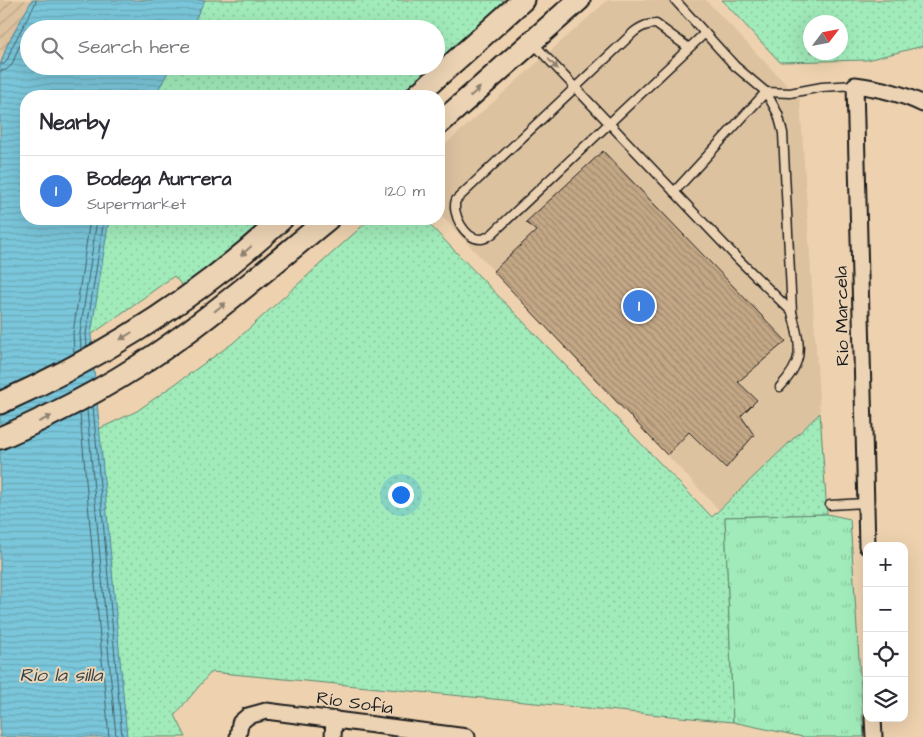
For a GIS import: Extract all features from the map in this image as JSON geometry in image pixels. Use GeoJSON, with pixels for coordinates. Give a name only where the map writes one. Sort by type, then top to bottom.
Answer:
{"type":"FeatureCollection","features":[{"type":"Feature","properties":{"kind":"main road"},"geometry":{"type":"LineString","coordinates":[[445,70],[523,0]]}},
{"type":"Feature","properties":{"kind":"main road"},"geometry":{"type":"LineString","coordinates":[[445,119],[578,0]]}},
{"type":"Feature","properties":{"kind":"main road"},"geometry":{"type":"LineString","coordinates":[[423,90],[439,75]]}},
{"type":"Feature","properties":{"kind":"main road"},"geometry":{"type":"LineString","coordinates":[[0,403],[46,382],[102,351],[167,310],[208,282],[275,225]]}},
{"type":"Feature","properties":{"kind":"main road"},"geometry":{"type":"LineString","coordinates":[[0,438],[60,411],[127,373],[182,337],[234,297],[321,225]]}},
{"type":"Feature","properties":{"kind":"street"},"geometry":{"type":"LineString","coordinates":[[855,85],[879,88],[907,96],[923,104]]}},
{"type":"Feature","properties":{"kind":"street","name":"Río Marcela"},"geometry":{"type":"LineString","coordinates":[[855,85],[867,542]]}},
{"type":"Feature","properties":{"kind":"street","name":"Río Sofía"},"geometry":{"type":"LineString","coordinates":[[239,730],[248,716],[266,711],[334,719],[436,736],[468,737]]}},
{"type":"Feature","properties":{"kind":"street"},"geometry":{"type":"LineString","coordinates":[[333,737],[334,719]]}},
{"type":"Feature","properties":{"kind":"street"},"geometry":{"type":"LineString","coordinates":[[873,722],[874,737]]}},
{"type":"Feature","properties":{"kind":"lane"},"geometry":{"type":"LineString","coordinates":[[674,0],[735,66],[766,92],[778,114],[783,132],[792,312],[799,341],[798,363],[780,387]]}},
{"type":"Feature","properties":{"kind":"lane"},"geometry":{"type":"LineString","coordinates":[[689,48],[656,24],[643,26],[575,87],[456,200],[454,206],[455,213],[468,233],[474,238],[481,239],[492,234],[705,33]]}},
{"type":"Feature","properties":{"kind":"lane"},"geometry":{"type":"LineString","coordinates":[[531,42],[792,312]]}},
{"type":"Feature","properties":{"kind":"lane"},"geometry":{"type":"LineString","coordinates":[[674,192],[766,92],[790,93],[822,87],[855,85]]}},
{"type":"Feature","properties":{"kind":"lane"},"geometry":{"type":"LineString","coordinates":[[830,505],[865,503]]}},
{"type":"Feature","properties":{"kind":"shaded area"},"geometry":{"type":"Polygon","coordinates":[[[0,0],[32,0],[7,45],[0,66],[0,0]]]}},
{"type":"Feature","properties":{"kind":"shaded area"},"geometry":{"type":"Polygon","coordinates":[[[608,0],[706,0],[800,99],[820,413],[719,510],[445,219],[445,145],[608,0]]]}},
{"type":"Feature","properties":{"kind":"green space"},"geometry":{"type":"Polygon","coordinates":[[[139,0],[510,0],[445,60],[445,20],[128,20],[139,0]]]}},
{"type":"Feature","properties":{"kind":"green space"},"geometry":{"type":"Polygon","coordinates":[[[722,0],[923,0],[923,46],[867,60],[780,62],[722,0]]]}},
{"type":"Feature","properties":{"kind":"green space"},"geometry":{"type":"Polygon","coordinates":[[[97,75],[429,75],[412,90],[89,90],[97,75]]]}},
{"type":"Feature","properties":{"kind":"green space"},"geometry":{"type":"Polygon","coordinates":[[[49,225],[266,225],[190,295],[174,276],[91,335],[49,225]]]}},
{"type":"Feature","properties":{"kind":"green space"},"geometry":{"type":"Polygon","coordinates":[[[363,225],[430,225],[712,517],[820,413],[827,514],[725,517],[733,722],[211,672],[175,715],[186,737],[109,737],[33,460],[137,411],[233,343],[363,225]]]}},
{"type":"Feature","properties":{"kind":"green space"},"geometry":{"type":"Polygon","coordinates":[[[827,514],[850,519],[864,737],[803,737],[733,722],[725,517],[827,514]]]}},
{"type":"Feature","properties":{"kind":"water","name":"Rio la silla"},"geometry":{"type":"Polygon","coordinates":[[[32,0],[205,0],[195,20],[21,20],[32,0]]]}},
{"type":"Feature","properties":{"kind":"water","name":"Rio la silla"},"geometry":{"type":"Polygon","coordinates":[[[20,22],[20,75],[166,75],[158,90],[20,90],[20,225],[108,225],[91,335],[127,737],[0,737],[0,66],[7,45],[20,22]]]}},
{"type":"Feature","properties":{"kind":"building"},"geometry":{"type":"Polygon","coordinates":[[[603,151],[786,341],[738,382],[757,400],[741,416],[754,435],[726,468],[689,432],[667,455],[493,271],[536,231],[526,222],[603,151]]]}},
{"type":"Feature","properties":{"kind":"place","name":"Bodega Aurrera"},"geometry":{"type":"Point","coordinates":[639,306]}}]}
